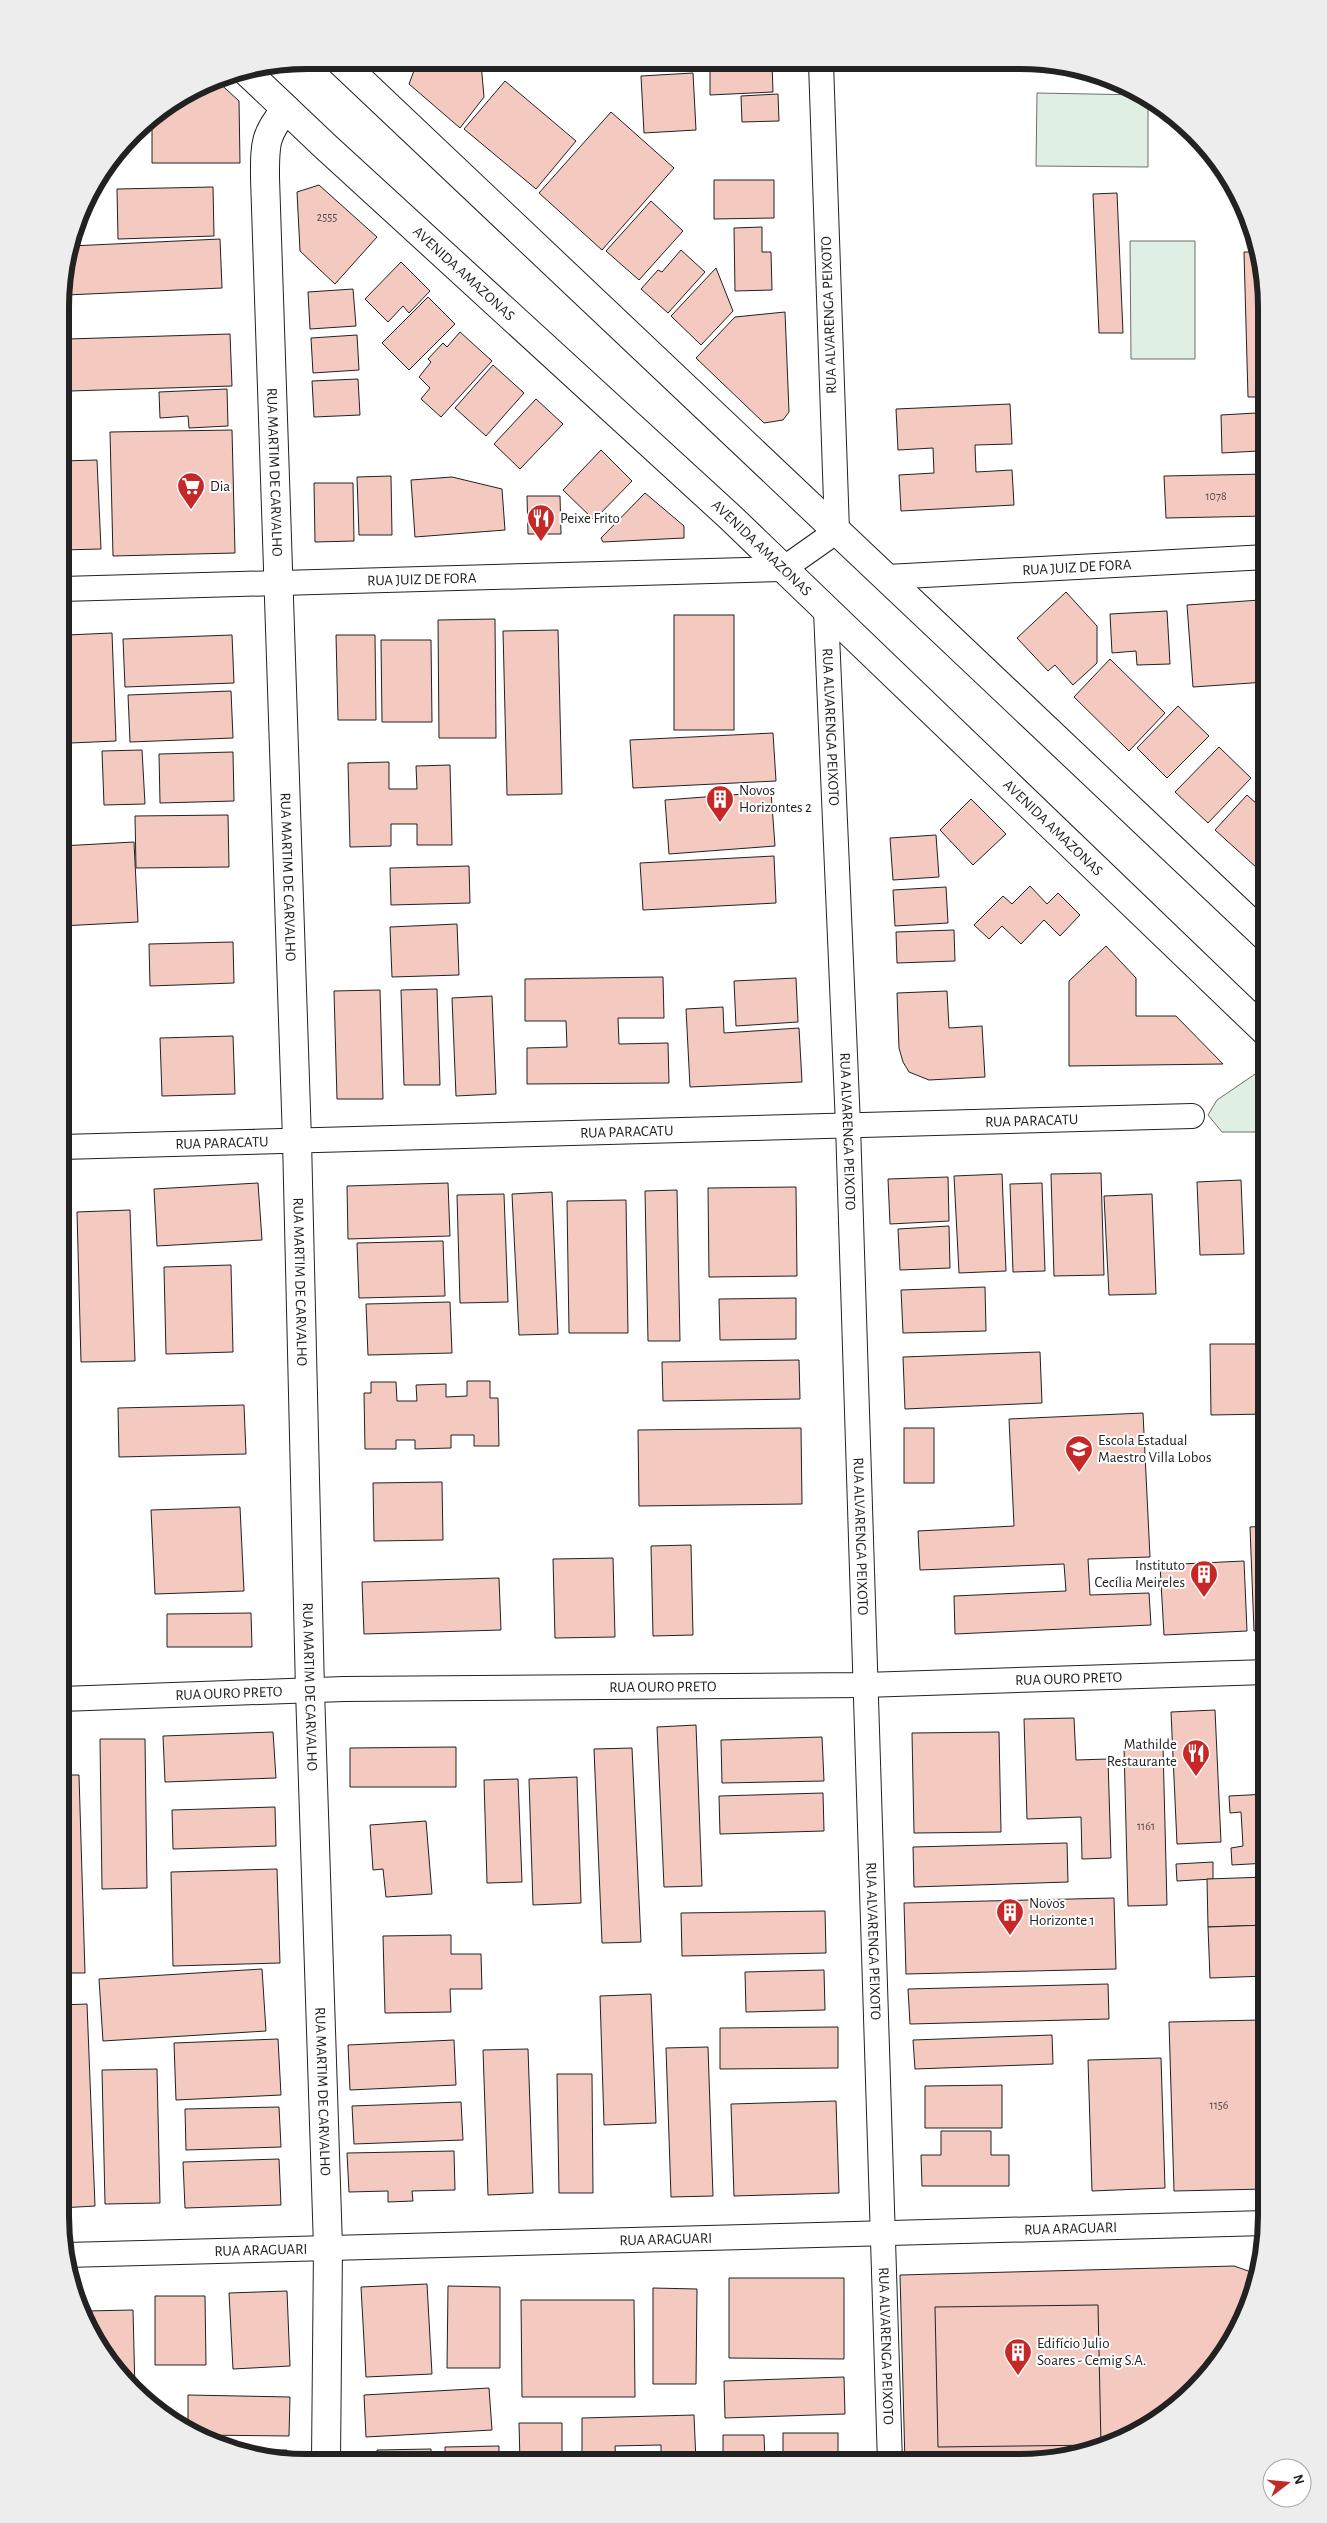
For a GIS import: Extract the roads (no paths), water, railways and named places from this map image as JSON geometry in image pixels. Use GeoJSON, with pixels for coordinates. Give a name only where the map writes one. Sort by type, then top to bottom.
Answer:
{"type":"FeatureCollection","features":[{"type":"Feature","properties":{"kind":"main road"},"geometry":{"type":"LineString","coordinates":[[357,71],[837,531],[1258,929]]}},
{"type":"Feature","properties":{"kind":"main road","name":"AVENIDA AMAZONAS"},"geometry":{"type":"LineString","coordinates":[[251,75],[722,509],[1258,1024]]}},
{"type":"Feature","properties":{"kind":"main road","name":"RUA MARTIM DE CARVALHO"},"geometry":{"type":"LineString","coordinates":[[286,109],[272,126],[266,145],[297,1140],[310,1690],[328,2247],[326,2454]]}},
{"type":"Feature","properties":{"kind":"street","name":"RUA ALVARENGA PEIXOTO"},"geometry":{"type":"LineString","coordinates":[[821,69],[837,531]]}},
{"type":"Feature","properties":{"kind":"street"},"geometry":{"type":"LineString","coordinates":[[783,569],[837,531]]}},
{"type":"Feature","properties":{"kind":"street","name":"RUA JUIZ DE FORA"},"geometry":{"type":"LineString","coordinates":[[887,577],[932,573],[1258,557]]}},
{"type":"Feature","properties":{"kind":"street","name":"RUA JUIZ DE FORA"},"geometry":{"type":"LineString","coordinates":[[69,589],[783,569]]}},
{"type":"Feature","properties":{"kind":"street","name":"RUA ALVARENGA PEIXOTO"},"geometry":{"type":"LineString","coordinates":[[826,611],[848,1125],[864,1685],[890,2454]]}},
{"type":"Feature","properties":{"kind":"street","name":"RUA PARACATU"},"geometry":{"type":"LineString","coordinates":[[69,1147],[1192,1116]]}},
{"type":"Feature","properties":{"kind":"street","name":"RUA OURO PRETO"},"geometry":{"type":"LineString","coordinates":[[69,1699],[310,1690],[864,1685],[1258,1672]]}},
{"type":"Feature","properties":{"kind":"street","name":"RUA ARAGUARI"},"geometry":{"type":"LineString","coordinates":[[72,2254],[1258,2223]]}},
{"type":"Feature","properties":{"kind":"place","name":"Dia"},"geometry":{"type":"Point","coordinates":[191,510]}},
{"type":"Feature","properties":{"kind":"place","name":"Peixe Frito"},"geometry":{"type":"Point","coordinates":[541,542]}},
{"type":"Feature","properties":{"kind":"place","name":"Novos Horizontes 2"},"geometry":{"type":"Point","coordinates":[720,823]}},
{"type":"Feature","properties":{"kind":"place","name":"Escola Estadual Maestro Villa Lobos"},"geometry":{"type":"Point","coordinates":[1079,1473]}},
{"type":"Feature","properties":{"kind":"place","name":"Instituto Cecília Meireles"},"geometry":{"type":"Point","coordinates":[1204,1598]}},
{"type":"Feature","properties":{"kind":"place","name":"Mathilde Restaurante"},"geometry":{"type":"Point","coordinates":[1196,1777]}},
{"type":"Feature","properties":{"kind":"place","name":"Novos Horizonte 1"},"geometry":{"type":"Point","coordinates":[1010,1936]}},
{"type":"Feature","properties":{"kind":"place","name":"Edifício Julio Soares - Cemig S.A."},"geometry":{"type":"Point","coordinates":[1018,2376]}}]}
